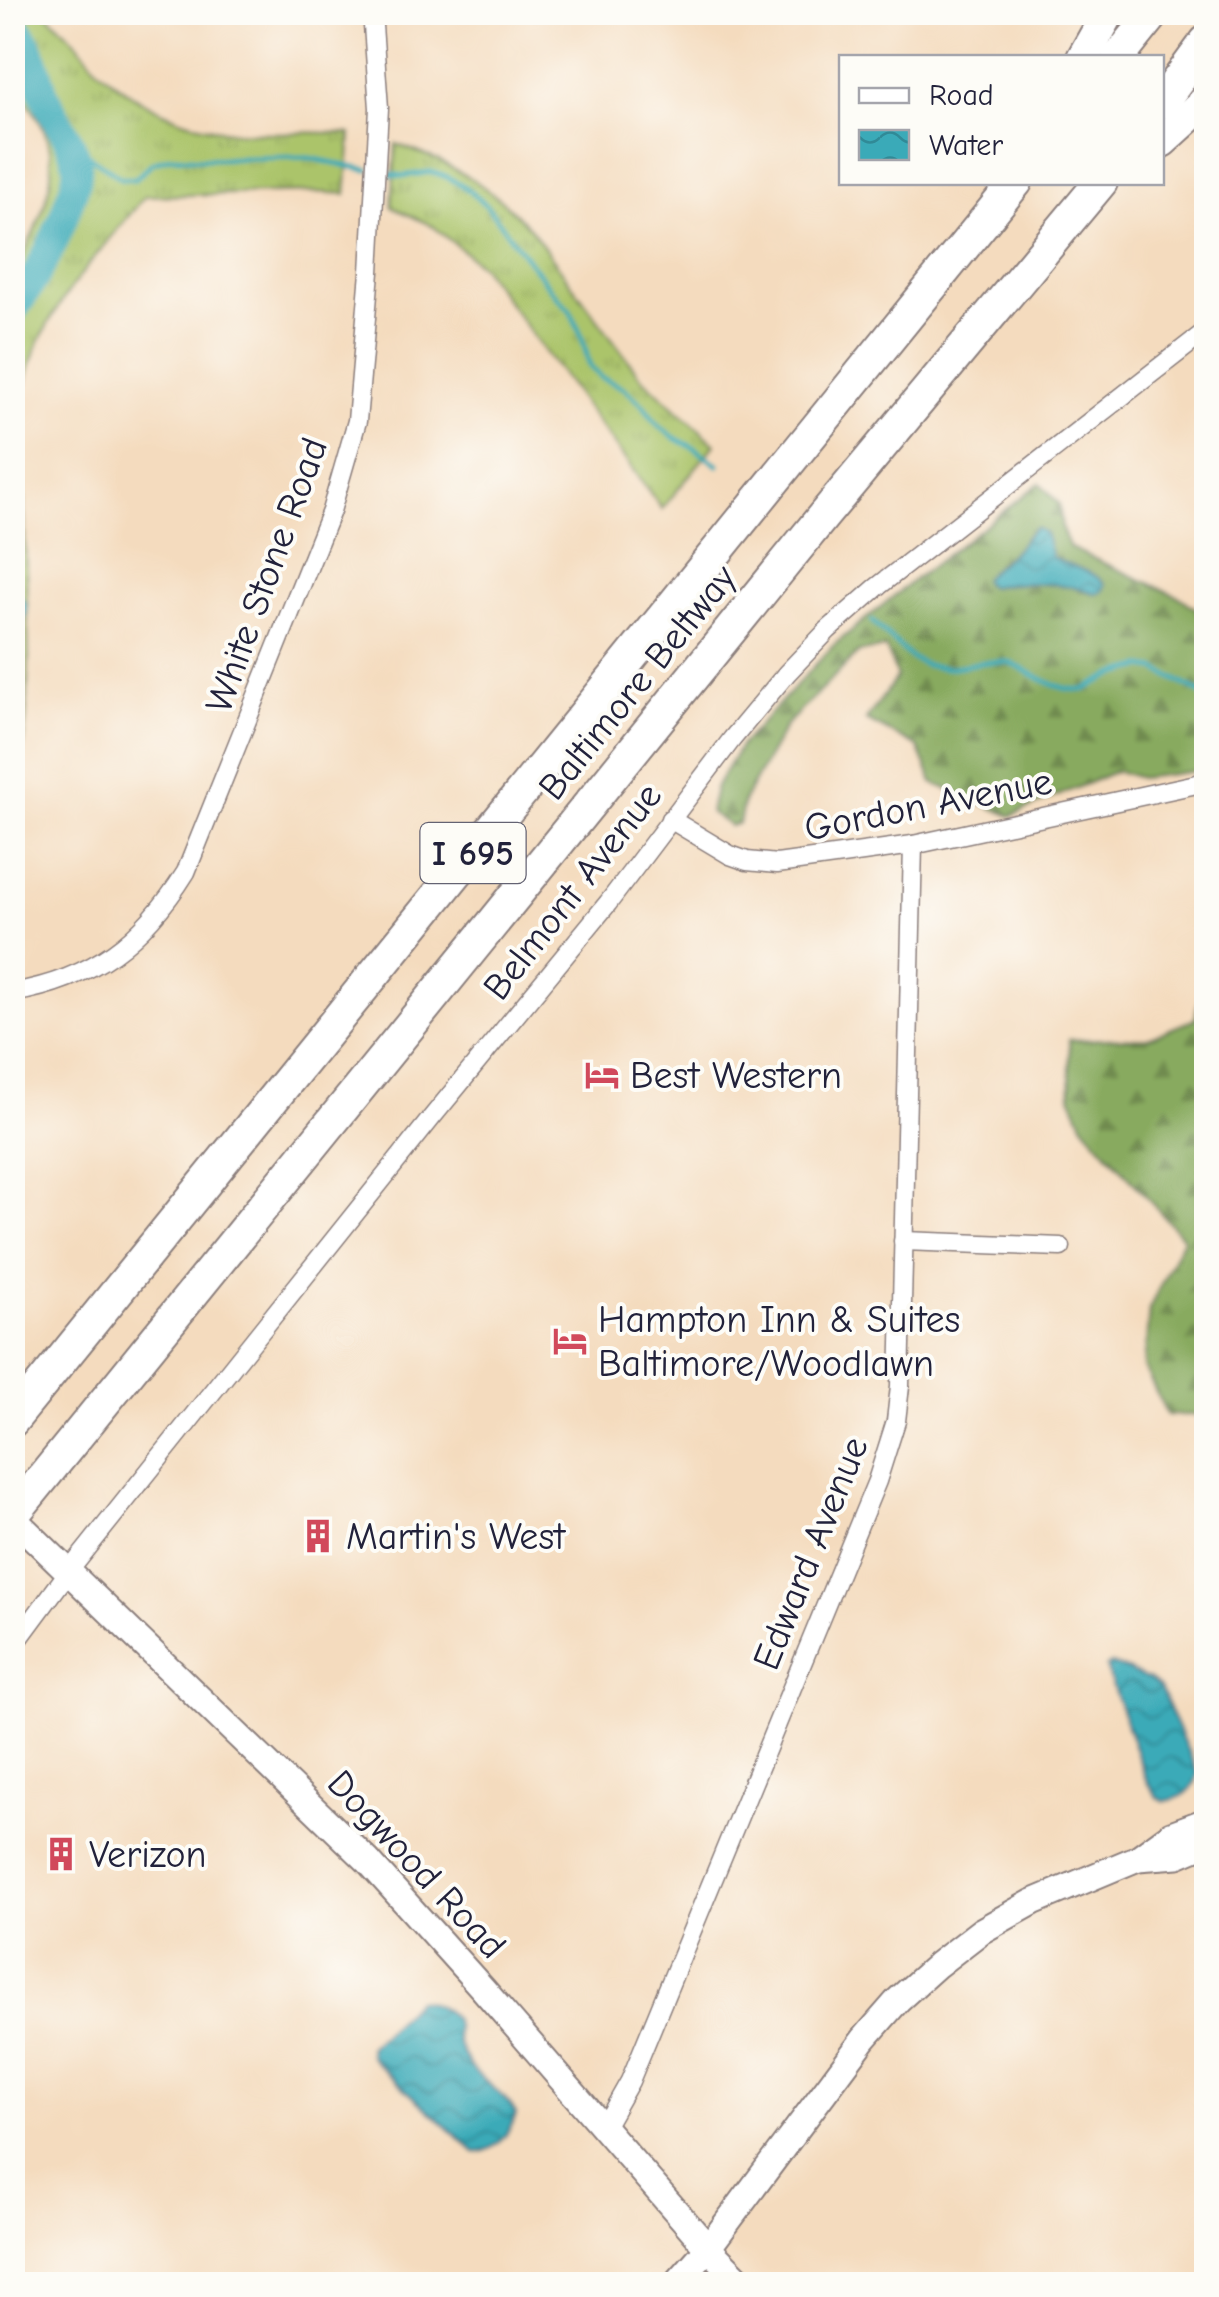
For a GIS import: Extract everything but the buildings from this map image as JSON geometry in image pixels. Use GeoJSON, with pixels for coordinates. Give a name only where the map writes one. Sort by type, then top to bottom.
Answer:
{"type":"FeatureCollection","features":[{"type":"Feature","properties":{"kind":"highway"},"geometry":{"type":"LineString","coordinates":[[1085,55],[1109,12]]}},
{"type":"Feature","properties":{"kind":"highway"},"geometry":{"type":"LineString","coordinates":[[1120,55],[1155,12]]}},
{"type":"Feature","properties":{"kind":"highway"},"geometry":{"type":"LineString","coordinates":[[1164,99],[1206,42]]}},
{"type":"Feature","properties":{"kind":"highway"},"geometry":{"type":"LineString","coordinates":[[1164,139],[1206,101]]}},
{"type":"Feature","properties":{"kind":"highway"},"geometry":{"type":"LineString","coordinates":[[932,284],[998,185]]}},
{"type":"Feature","properties":{"kind":"highway","name":"Baltimore Beltway"},"geometry":{"type":"LineString","coordinates":[[12,1421],[1014,185]]}},
{"type":"Feature","properties":{"kind":"highway","name":"Baltimore Beltway"},"geometry":{"type":"LineString","coordinates":[[12,1516],[824,515],[1100,188]]}},
{"type":"Feature","properties":{"kind":"main road","name":"Dogwood Road"},"geometry":{"type":"LineString","coordinates":[[12,1516],[368,1861],[744,2284]]}},
{"type":"Feature","properties":{"kind":"main road"},"geometry":{"type":"LineString","coordinates":[[676,2284],[708,2248],[864,2040],[924,1977],[981,1931],[1032,1902],[1138,1858],[1171,1834],[1206,1821]]}},
{"type":"Feature","properties":{"kind":"main road"},"geometry":{"type":"LineString","coordinates":[[1138,1858],[1178,1854],[1206,1843]]}},
{"type":"Feature","properties":{"kind":"street","name":"White Stone Road"},"geometry":{"type":"LineString","coordinates":[[12,994],[77,976],[110,957],[155,917],[186,872],[326,526],[346,467],[362,376],[379,108],[372,12]]}},
{"type":"Feature","properties":{"kind":"street","name":"Belmont Avenue"},"geometry":{"type":"LineString","coordinates":[[12,1648],[69,1571],[608,903],[787,673],[828,630],[934,542],[1206,331]]}},
{"type":"Feature","properties":{"kind":"street","name":"Gordon Avenue"},"geometry":{"type":"LineString","coordinates":[[670,819],[746,862],[778,864],[913,844],[1206,782]]}},
{"type":"Feature","properties":{"kind":"street","name":"Edward Avenue"},"geometry":{"type":"LineString","coordinates":[[604,2127],[630,2081],[888,1450],[896,1420],[913,844]]}},
{"type":"Feature","properties":{"kind":"street"},"geometry":{"type":"LineString","coordinates":[[903,1241],[1060,1247]]}},
{"type":"Feature","properties":{"kind":"green space"},"geometry":{"type":"Polygon","coordinates":[[[12,13],[46,13],[112,81],[180,119],[236,132],[351,134],[346,194],[145,196],[74,283],[40,340],[20,406],[29,660],[26,723],[13,810],[13,277],[45,202],[51,157],[46,134],[13,86],[12,13]]]}},
{"type":"Feature","properties":{"kind":"green space"},"geometry":{"type":"Polygon","coordinates":[[[396,144],[438,160],[503,202],[530,228],[640,376],[715,444],[662,509],[481,266],[433,226],[392,207],[396,144]]]}},
{"type":"Feature","properties":{"kind":"green space"},"geometry":{"type":"Polygon","coordinates":[[[1040,483],[1059,504],[1062,530],[1070,548],[1180,597],[1206,616],[1206,770],[1140,778],[1116,771],[1011,816],[933,783],[918,747],[866,720],[897,677],[886,648],[859,652],[786,725],[744,800],[739,823],[730,826],[710,812],[715,788],[741,745],[834,645],[1040,483]]]}},
{"type":"Feature","properties":{"kind":"green space"},"geometry":{"type":"Polygon","coordinates":[[[1206,968],[1206,1415],[1167,1415],[1144,1367],[1149,1309],[1183,1238],[1085,1127],[1071,1096],[1069,1040],[1148,1038],[1195,1019],[1206,968]]]}},
{"type":"Feature","properties":{"kind":"water"},"geometry":{"type":"Polygon","coordinates":[[[1036,528],[1045,533],[1052,557],[1095,576],[1105,584],[1103,591],[1097,594],[1044,584],[985,584],[983,579],[1036,528]]]}},
{"type":"Feature","properties":{"kind":"water"},"geometry":{"type":"Polygon","coordinates":[[[1112,1664],[1160,1688],[1198,1774],[1182,1796],[1165,1801],[1157,1797],[1147,1782],[1106,1667],[1112,1664]]]}},
{"type":"Feature","properties":{"kind":"water"},"geometry":{"type":"Polygon","coordinates":[[[417,2000],[436,2005],[452,2017],[467,2062],[516,2114],[495,2146],[475,2152],[370,2055],[369,2048],[374,2042],[417,2000]]]}},
{"type":"Feature","properties":{"kind":"waterway"},"geometry":{"type":"LineString","coordinates":[[12,24],[29,48],[44,94],[75,155],[77,169],[74,188],[52,245],[12,311]]}},
{"type":"Feature","properties":{"kind":"waterway"},"geometry":{"type":"LineString","coordinates":[[68,141],[121,178],[135,179],[152,163],[171,157],[304,157],[369,170]]}},
{"type":"Feature","properties":{"kind":"waterway"},"geometry":{"type":"LineString","coordinates":[[380,172],[403,176],[430,172],[445,176],[486,205],[570,310],[590,367],[602,378],[624,388],[659,426],[718,465]]}},
{"type":"Feature","properties":{"kind":"waterway"},"geometry":{"type":"LineString","coordinates":[[872,621],[911,658],[925,665],[947,668],[1008,662],[1054,685],[1084,690],[1113,675],[1143,667],[1156,669],[1206,696]]}},
{"type":"Feature","properties":{"kind":"place","name":"Best Western"},"geometry":{"type":"Point","coordinates":[602,1075]}},
{"type":"Feature","properties":{"kind":"place","name":"Hampton Inn & Suites Baltimore/Woodlawn"},"geometry":{"type":"Point","coordinates":[570,1341]}},
{"type":"Feature","properties":{"kind":"place","name":"Martin's West"},"geometry":{"type":"Point","coordinates":[318,1536]}},
{"type":"Feature","properties":{"kind":"place","name":"Verizon"},"geometry":{"type":"Point","coordinates":[61,1854]}}]}
